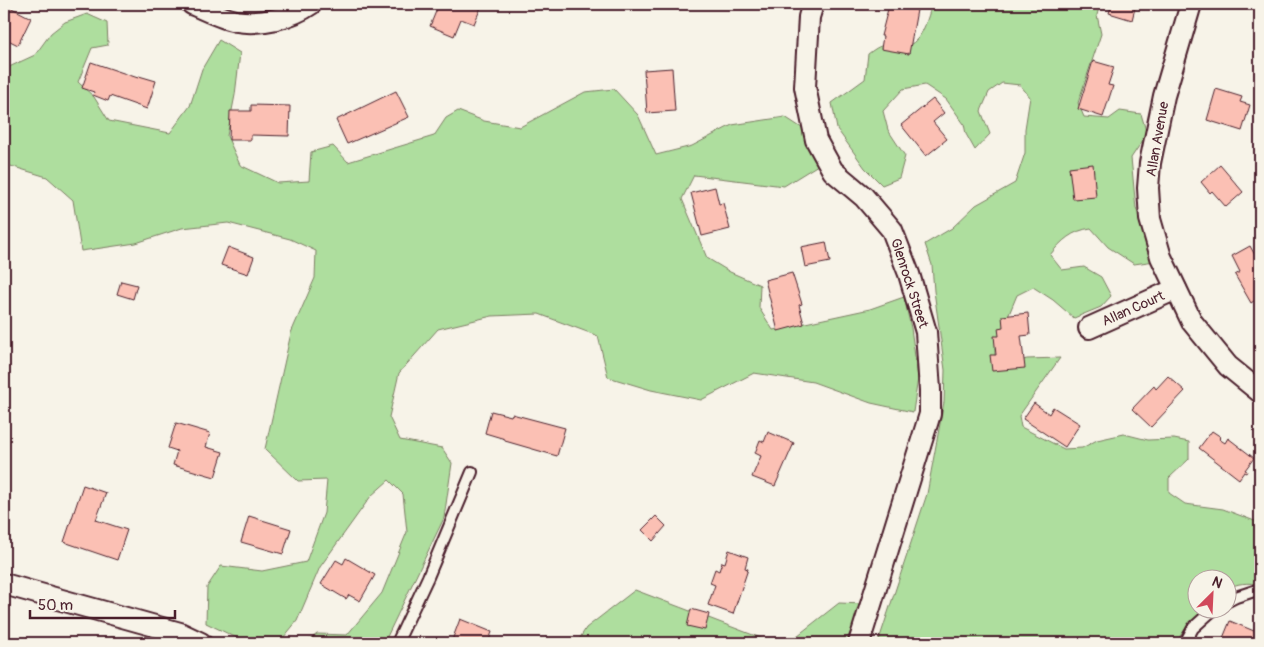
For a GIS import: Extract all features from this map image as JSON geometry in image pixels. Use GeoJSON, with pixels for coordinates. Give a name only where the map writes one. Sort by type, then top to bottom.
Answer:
{"type":"FeatureCollection","features":[{"type":"Feature","properties":{"kind":"street"},"geometry":{"type":"LineString","coordinates":[[192,4],[236,21],[265,22],[301,11],[311,4]]}},
{"type":"Feature","properties":{"kind":"street","name":"Glenrock Street"},"geometry":{"type":"LineString","coordinates":[[813,4],[809,18],[805,87],[816,140],[833,171],[864,197],[892,230],[909,274],[926,332],[930,414],[859,643]]}},
{"type":"Feature","properties":{"kind":"street","name":"Allan Avenue"},"geometry":{"type":"LineString","coordinates":[[1191,4],[1164,96],[1150,163],[1148,188],[1150,219],[1161,257],[1192,322],[1228,366],[1260,392]]}},
{"type":"Feature","properties":{"kind":"street","name":"Allan Court"},"geometry":{"type":"LineString","coordinates":[[1089,328],[1176,289]]}},
{"type":"Feature","properties":{"kind":"street"},"geometry":{"type":"LineString","coordinates":[[4,584],[180,632],[201,643]]}},
{"type":"Feature","properties":{"kind":"lane"},"geometry":{"type":"LineString","coordinates":[[397,643],[428,577],[472,472]]}},
{"type":"Feature","properties":{"kind":"lane"},"geometry":{"type":"LineString","coordinates":[[1236,597],[1260,589]]}},
{"type":"Feature","properties":{"kind":"lane"},"geometry":{"type":"LineString","coordinates":[[1185,643],[1193,628],[1202,620]]}},
{"type":"Feature","properties":{"kind":"green space"},"geometry":{"type":"Polygon","coordinates":[[[932,4],[1100,4],[1097,15],[1101,34],[1078,103],[1084,117],[1109,119],[1120,111],[1141,114],[1147,134],[1131,158],[1136,209],[1149,234],[1155,261],[1134,264],[1108,247],[1091,228],[1078,231],[1068,237],[1050,255],[1062,270],[1084,267],[1101,277],[1111,296],[1101,307],[1074,318],[1053,300],[1033,287],[1017,295],[995,348],[995,367],[1027,359],[1060,358],[1019,416],[1021,427],[1064,449],[1082,448],[1097,440],[1124,434],[1148,440],[1174,439],[1189,442],[1189,459],[1169,478],[1169,493],[1185,504],[1223,509],[1260,523],[1260,584],[1236,585],[1236,570],[1186,570],[1186,620],[1194,620],[1175,643],[878,643],[927,494],[944,402],[945,370],[932,265],[925,244],[952,228],[976,205],[1015,183],[1025,153],[1025,129],[1030,97],[1020,85],[1002,83],[989,92],[981,111],[990,134],[975,150],[966,134],[964,124],[946,99],[925,85],[903,89],[883,111],[888,130],[905,156],[899,178],[882,185],[865,168],[837,129],[832,103],[865,79],[868,54],[886,45],[905,46],[911,44],[920,35],[932,4]]]}},
{"type":"Feature","properties":{"kind":"green space"},"geometry":{"type":"Polygon","coordinates":[[[87,14],[107,23],[108,45],[92,48],[78,82],[94,97],[109,121],[170,133],[190,106],[202,69],[219,40],[240,53],[235,95],[227,136],[240,165],[278,183],[309,181],[311,152],[333,146],[348,162],[434,136],[446,118],[458,111],[484,121],[520,127],[585,92],[614,89],[638,115],[656,155],[692,146],[732,125],[785,117],[808,132],[818,165],[784,186],[694,175],[682,199],[707,258],[730,272],[760,285],[759,308],[773,330],[870,309],[904,297],[911,328],[918,378],[913,412],[871,403],[813,382],[754,373],[701,400],[651,390],[608,377],[598,336],[539,314],[492,316],[438,329],[399,373],[389,417],[400,440],[442,448],[452,463],[444,518],[384,643],[306,643],[317,634],[347,635],[382,593],[407,532],[403,494],[389,480],[371,496],[320,567],[297,621],[279,643],[256,643],[237,638],[206,623],[207,587],[221,566],[262,571],[306,562],[324,513],[327,480],[298,481],[265,449],[291,333],[315,278],[316,251],[290,239],[228,223],[182,228],[136,243],[81,251],[73,200],[47,177],[4,164],[4,74],[9,67],[35,55],[51,33],[65,22],[87,14]]]}},
{"type":"Feature","properties":{"kind":"green space"},"geometry":{"type":"Polygon","coordinates":[[[635,590],[774,643],[577,643],[586,628],[635,590]]]}},
{"type":"Feature","properties":{"kind":"green space"},"geometry":{"type":"Polygon","coordinates":[[[839,603],[864,604],[845,643],[788,643],[839,603]]]}},
{"type":"Feature","properties":{"kind":"green space"},"geometry":{"type":"Polygon","coordinates":[[[111,637],[157,641],[163,643],[96,643],[111,637]]]}},
{"type":"Feature","properties":{"kind":"building"},"geometry":{"type":"Polygon","coordinates":[[[4,4],[31,18],[18,45],[4,38],[4,4]]]}},
{"type":"Feature","properties":{"kind":"building"},"geometry":{"type":"Polygon","coordinates":[[[439,4],[482,5],[474,24],[461,19],[454,36],[430,26],[439,4]]]}},
{"type":"Feature","properties":{"kind":"building"},"geometry":{"type":"Polygon","coordinates":[[[1112,4],[1136,4],[1132,20],[1109,13],[1112,4]]]}},
{"type":"Feature","properties":{"kind":"building"},"geometry":{"type":"Polygon","coordinates":[[[889,5],[917,10],[909,54],[881,49],[883,36],[881,36],[889,5]]]}},
{"type":"Feature","properties":{"kind":"building"},"geometry":{"type":"Polygon","coordinates":[[[1093,61],[1114,67],[1108,85],[1113,86],[1103,117],[1078,109],[1093,61]]]}},
{"type":"Feature","properties":{"kind":"building"},"geometry":{"type":"Polygon","coordinates":[[[91,62],[138,78],[139,76],[156,81],[147,109],[110,96],[108,101],[93,95],[94,92],[82,88],[91,62]]]}},
{"type":"Feature","properties":{"kind":"building"},"geometry":{"type":"Polygon","coordinates":[[[672,68],[675,111],[647,113],[644,70],[672,68]]]}},
{"type":"Feature","properties":{"kind":"building"},"geometry":{"type":"Polygon","coordinates":[[[1216,89],[1242,97],[1240,102],[1250,105],[1242,131],[1207,120],[1216,89]]]}},
{"type":"Feature","properties":{"kind":"building"},"geometry":{"type":"Polygon","coordinates":[[[396,91],[409,117],[347,144],[336,120],[396,91]]]}},
{"type":"Feature","properties":{"kind":"building"},"geometry":{"type":"Polygon","coordinates":[[[933,99],[944,113],[933,122],[947,139],[926,156],[901,125],[933,99]]]}},
{"type":"Feature","properties":{"kind":"building"},"geometry":{"type":"Polygon","coordinates":[[[251,105],[290,106],[289,136],[251,135],[251,140],[229,140],[230,111],[251,111],[251,105]]]}},
{"type":"Feature","properties":{"kind":"building"},"geometry":{"type":"Polygon","coordinates":[[[1093,164],[1096,197],[1073,199],[1069,167],[1093,164]]]}},
{"type":"Feature","properties":{"kind":"building"},"geometry":{"type":"Polygon","coordinates":[[[1220,165],[1243,192],[1226,207],[1201,182],[1220,165]]]}},
{"type":"Feature","properties":{"kind":"building"},"geometry":{"type":"Polygon","coordinates":[[[715,187],[719,204],[723,203],[730,229],[702,236],[691,193],[715,187]]]}},
{"type":"Feature","properties":{"kind":"building"},"geometry":{"type":"Polygon","coordinates":[[[826,242],[830,262],[805,267],[801,247],[826,242]]]}},
{"type":"Feature","properties":{"kind":"building"},"geometry":{"type":"Polygon","coordinates":[[[1250,246],[1260,264],[1260,297],[1251,303],[1235,275],[1240,272],[1232,256],[1250,246]]]}},
{"type":"Feature","properties":{"kind":"building"},"geometry":{"type":"Polygon","coordinates":[[[228,247],[254,257],[248,274],[221,265],[228,247]]]}},
{"type":"Feature","properties":{"kind":"building"},"geometry":{"type":"Polygon","coordinates":[[[792,273],[802,304],[799,305],[804,324],[778,331],[765,280],[792,273]]]}},
{"type":"Feature","properties":{"kind":"building"},"geometry":{"type":"Polygon","coordinates":[[[121,281],[137,285],[133,299],[117,294],[121,281]]]}},
{"type":"Feature","properties":{"kind":"building"},"geometry":{"type":"Polygon","coordinates":[[[1028,313],[1030,335],[1021,336],[1025,368],[992,371],[990,355],[996,355],[994,336],[999,336],[998,328],[1003,327],[1002,316],[1028,313]]]}},
{"type":"Feature","properties":{"kind":"building"},"geometry":{"type":"Polygon","coordinates":[[[1168,376],[1185,391],[1151,427],[1132,409],[1154,386],[1156,389],[1168,376]]]}},
{"type":"Feature","properties":{"kind":"building"},"geometry":{"type":"Polygon","coordinates":[[[1034,403],[1049,414],[1053,407],[1080,424],[1065,447],[1023,419],[1034,403]]]}},
{"type":"Feature","properties":{"kind":"building"},"geometry":{"type":"Polygon","coordinates":[[[491,411],[511,416],[512,414],[565,428],[557,456],[505,441],[505,439],[485,433],[491,411]]]}},
{"type":"Feature","properties":{"kind":"building"},"geometry":{"type":"Polygon","coordinates":[[[176,423],[210,433],[206,447],[223,452],[215,477],[173,465],[177,451],[168,448],[176,423]]]}},
{"type":"Feature","properties":{"kind":"building"},"geometry":{"type":"Polygon","coordinates":[[[1212,431],[1221,437],[1219,439],[1225,443],[1228,438],[1254,458],[1245,470],[1247,471],[1246,473],[1244,472],[1239,479],[1199,448],[1212,431]]]}},
{"type":"Feature","properties":{"kind":"building"},"geometry":{"type":"Polygon","coordinates":[[[768,432],[794,443],[775,486],[752,477],[761,456],[755,453],[760,440],[764,442],[768,432]]]}},
{"type":"Feature","properties":{"kind":"building"},"geometry":{"type":"Polygon","coordinates":[[[83,485],[106,493],[96,520],[127,530],[117,560],[64,542],[83,485]]]}},
{"type":"Feature","properties":{"kind":"building"},"geometry":{"type":"Polygon","coordinates":[[[249,516],[291,529],[283,554],[241,542],[249,516]]]}},
{"type":"Feature","properties":{"kind":"building"},"geometry":{"type":"Polygon","coordinates":[[[656,516],[666,526],[653,541],[642,530],[656,516]]]}},
{"type":"Feature","properties":{"kind":"building"},"geometry":{"type":"Polygon","coordinates":[[[729,550],[748,557],[745,568],[748,569],[733,614],[708,605],[715,585],[710,583],[715,569],[719,571],[722,562],[725,563],[729,550]]]}},
{"type":"Feature","properties":{"kind":"building"},"geometry":{"type":"Polygon","coordinates":[[[346,558],[375,575],[360,601],[349,595],[346,599],[321,584],[336,560],[343,564],[346,558]]]}},
{"type":"Feature","properties":{"kind":"building"},"geometry":{"type":"Polygon","coordinates":[[[691,609],[709,614],[705,630],[687,626],[691,609]]]}},
{"type":"Feature","properties":{"kind":"building"},"geometry":{"type":"Polygon","coordinates":[[[460,619],[492,632],[488,643],[451,643],[460,619]]]}},
{"type":"Feature","properties":{"kind":"building"},"geometry":{"type":"Polygon","coordinates":[[[1230,621],[1254,631],[1256,625],[1260,627],[1260,643],[1221,643],[1230,621]]]}}]}
